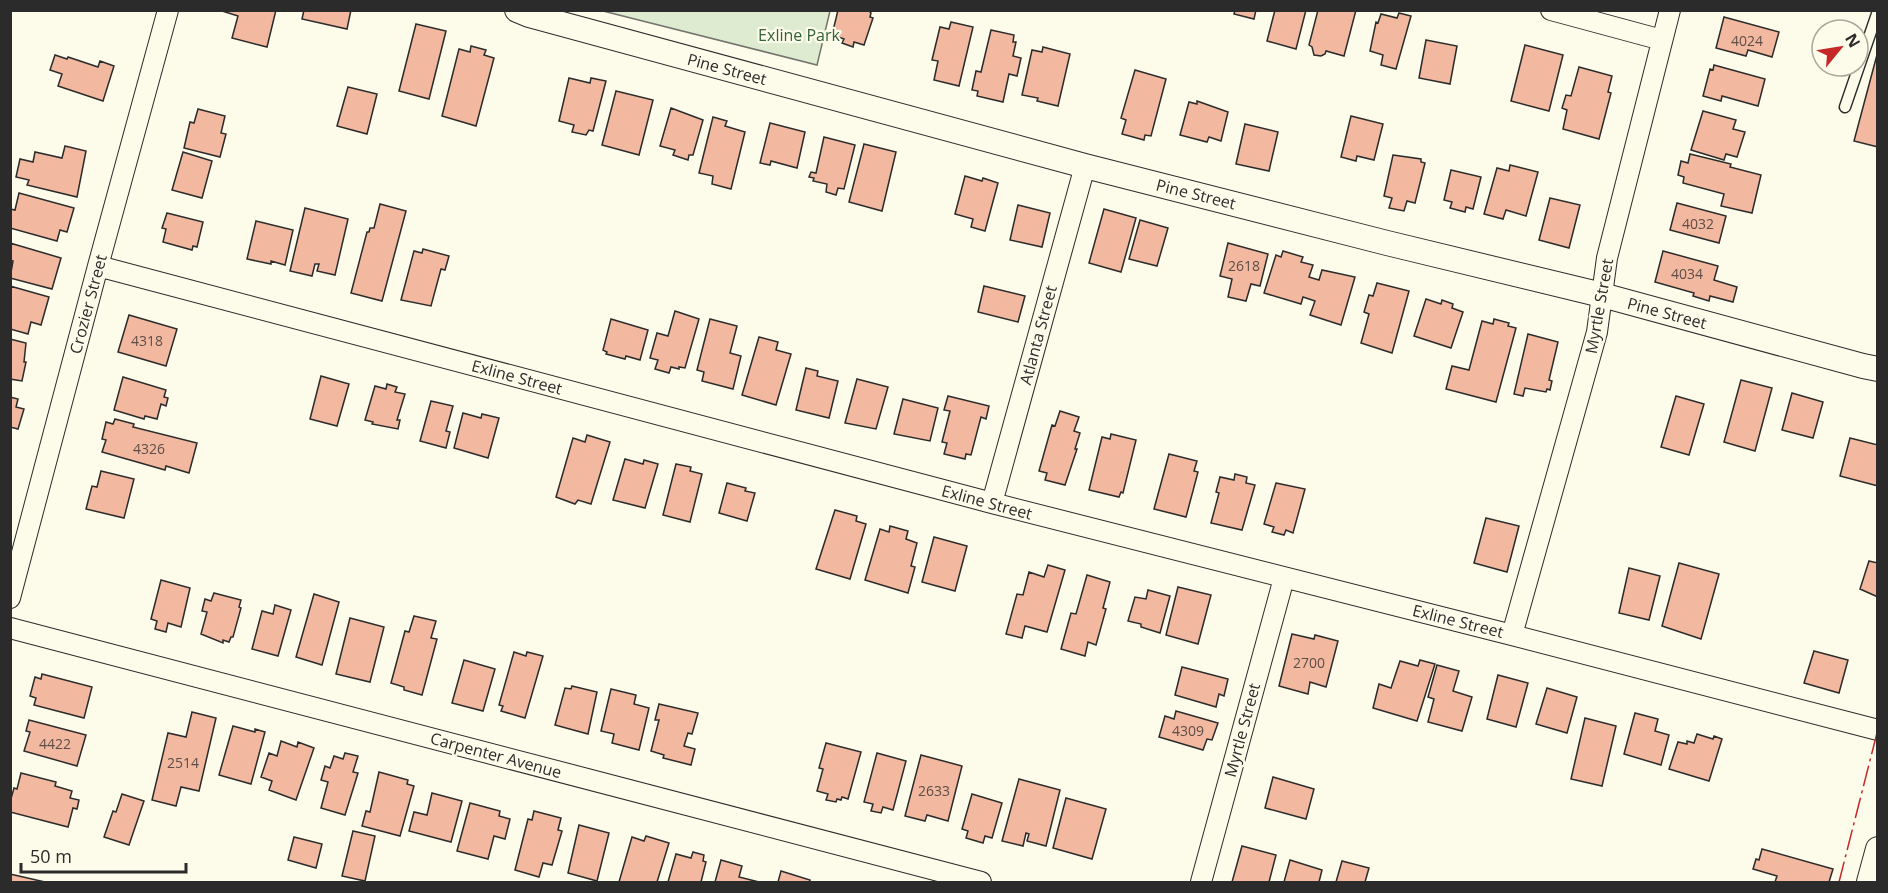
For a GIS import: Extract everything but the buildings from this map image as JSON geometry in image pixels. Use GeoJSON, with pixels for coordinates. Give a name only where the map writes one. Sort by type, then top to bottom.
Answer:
{"type":"FeatureCollection","features":[{"type":"Feature","properties":{"kind":"street","name":"Crozier Street"},"geometry":{"type":"LineString","coordinates":[[10,598],[168,10]]}},
{"type":"Feature","properties":{"kind":"street","name":"Pine Street"},"geometry":{"type":"LineString","coordinates":[[518,10],[1085,166],[1602,295],[1878,369]]}},
{"type":"Feature","properties":{"kind":"street"},"geometry":{"type":"LineString","coordinates":[[1551,10],[1662,40]]}},
{"type":"Feature","properties":{"kind":"street","name":"Myrtle Street"},"geometry":{"type":"LineString","coordinates":[[1512,635],[1597,332],[1607,258],[1670,10]]}},
{"type":"Feature","properties":{"kind":"street","name":"Atlanta Street"},"geometry":{"type":"LineString","coordinates":[[992,503],[1085,166]]}},
{"type":"Feature","properties":{"kind":"street","name":"Exline Street"},"geometry":{"type":"LineString","coordinates":[[98,266],[992,503],[1878,730]]}},
{"type":"Feature","properties":{"kind":"street","name":"Myrtle Street"},"geometry":{"type":"LineString","coordinates":[[1201,882],[1284,578]]}},
{"type":"Feature","properties":{"kind":"street","name":"Carpenter Avenue"},"geometry":{"type":"LineString","coordinates":[[10,628],[981,882]]}},
{"type":"Feature","properties":{"kind":"street"},"geometry":{"type":"LineString","coordinates":[[1869,882],[1878,849]]}},
{"type":"Feature","properties":{"kind":"lane"},"geometry":{"type":"LineString","coordinates":[[1845,107],[1878,11]]}},
{"type":"Feature","properties":{"kind":"green space","name":"Exline Park"},"geometry":{"type":"Polygon","coordinates":[[[603,11],[830,11],[817,65],[603,11]]]}},
{"type":"Feature","properties":{"kind":"power"},"geometry":{"type":"LineString","coordinates":[[1839,882],[1878,729]]}}]}
